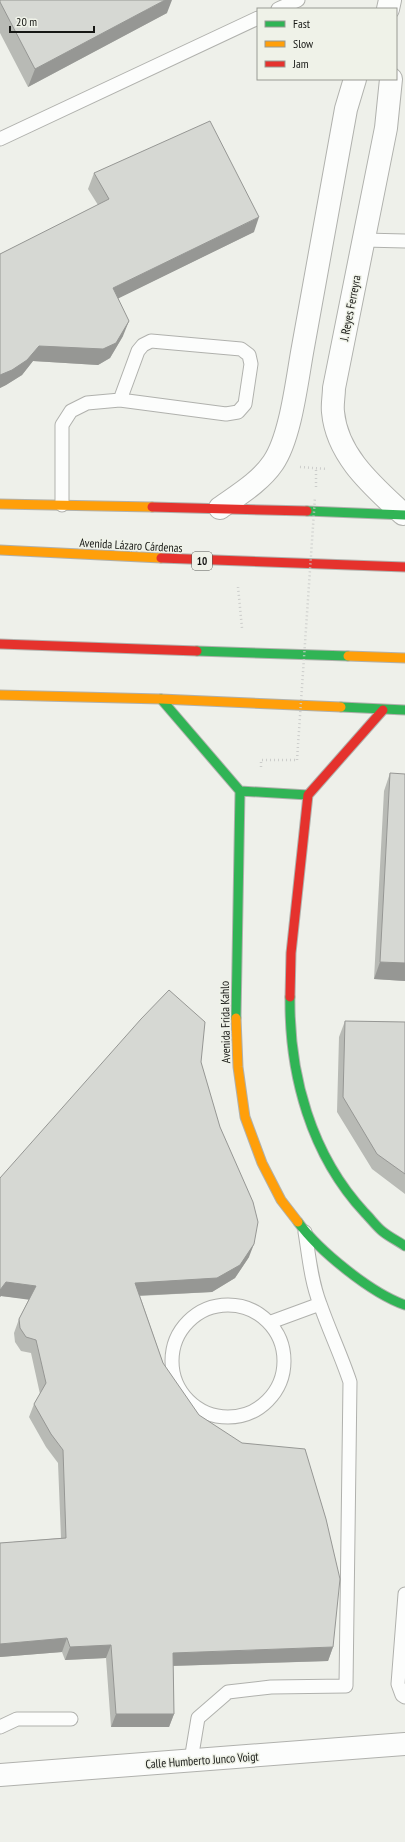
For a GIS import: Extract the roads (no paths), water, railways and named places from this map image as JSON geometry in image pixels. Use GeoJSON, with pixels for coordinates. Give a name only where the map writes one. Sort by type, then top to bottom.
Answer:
{"type":"FeatureCollection","features":[{"type":"Feature","properties":{"kind":"main road"},"geometry":{"type":"LineString","coordinates":[[0,504],[220,508],[404,514]]}},
{"type":"Feature","properties":{"kind":"main road","name":"Avenida Lázaro Cárdenas"},"geometry":{"type":"LineString","coordinates":[[0,550],[236,562],[405,567]]}},
{"type":"Feature","properties":{"kind":"main road"},"geometry":{"type":"LineString","coordinates":[[0,644],[405,658]]}},
{"type":"Feature","properties":{"kind":"main road"},"geometry":{"type":"LineString","coordinates":[[0,695],[161,699],[405,710]]}},
{"type":"Feature","properties":{"kind":"main road"},"geometry":{"type":"LineString","coordinates":[[161,699],[240,791],[308,796]]}},
{"type":"Feature","properties":{"kind":"main road"},"geometry":{"type":"LineString","coordinates":[[383,710],[308,796],[291,953],[290,1028],[296,1080],[312,1130],[329,1163],[350,1197],[382,1230],[405,1246]]}},
{"type":"Feature","properties":{"kind":"main road","name":"Avenida Frida Kahlo"},"geometry":{"type":"LineString","coordinates":[[240,791],[236,963],[238,1067],[246,1117],[262,1163],[281,1200],[305,1232],[340,1265],[394,1301],[405,1305]]}},
{"type":"Feature","properties":{"kind":"street"},"geometry":{"type":"LineString","coordinates":[[220,508],[252,484],[273,463],[282,444],[288,424],[346,109],[355,80]]}},
{"type":"Feature","properties":{"kind":"street","name":"J. Reyes Ferreyra"},"geometry":{"type":"LineString","coordinates":[[391,80],[386,128],[334,388],[333,412],[337,429],[346,450],[359,472],[404,514]]}},
{"type":"Feature","properties":{"kind":"street","name":"Calle Humberto Junco Voigt"},"geometry":{"type":"LineString","coordinates":[[0,1775],[405,1744]]}},
{"type":"Feature","properties":{"kind":"lane"},"geometry":{"type":"LineString","coordinates":[[280,8],[298,0]]}},
{"type":"Feature","properties":{"kind":"lane"},"geometry":{"type":"LineString","coordinates":[[0,139],[257,18]]}},
{"type":"Feature","properties":{"kind":"lane"},"geometry":{"type":"LineString","coordinates":[[364,240],[405,242]]}},
{"type":"Feature","properties":{"kind":"lane"},"geometry":{"type":"LineString","coordinates":[[62,505],[62,425],[71,411],[88,403],[120,400],[226,414],[238,412],[245,404],[251,364],[249,355],[241,349],[151,341],[143,345],[138,351],[120,400]]}},
{"type":"Feature","properties":{"kind":"lane"},"geometry":{"type":"LineString","coordinates":[[191,1760],[198,1718],[228,1692],[271,1687],[346,1686],[350,1382],[320,1304],[312,1278],[305,1232]]}},
{"type":"Feature","properties":{"kind":"lane"},"geometry":{"type":"LineString","coordinates":[[271,1322],[320,1304]]}},
{"type":"Feature","properties":{"kind":"lane"},"geometry":{"type":"LineString","coordinates":[[231,1305],[244,1305],[271,1322],[286,1351],[282,1383],[273,1394],[261,1408],[230,1419],[198,1410],[177,1386],[171,1354],[184,1324],[211,1306],[231,1305]]}},
{"type":"Feature","properties":{"kind":"lane"},"geometry":{"type":"LineString","coordinates":[[405,1594],[398,1684],[402,1695],[405,1697]]}},
{"type":"Feature","properties":{"kind":"lane"},"geometry":{"type":"LineString","coordinates":[[0,1727],[17,1719],[71,1719]]}}]}
